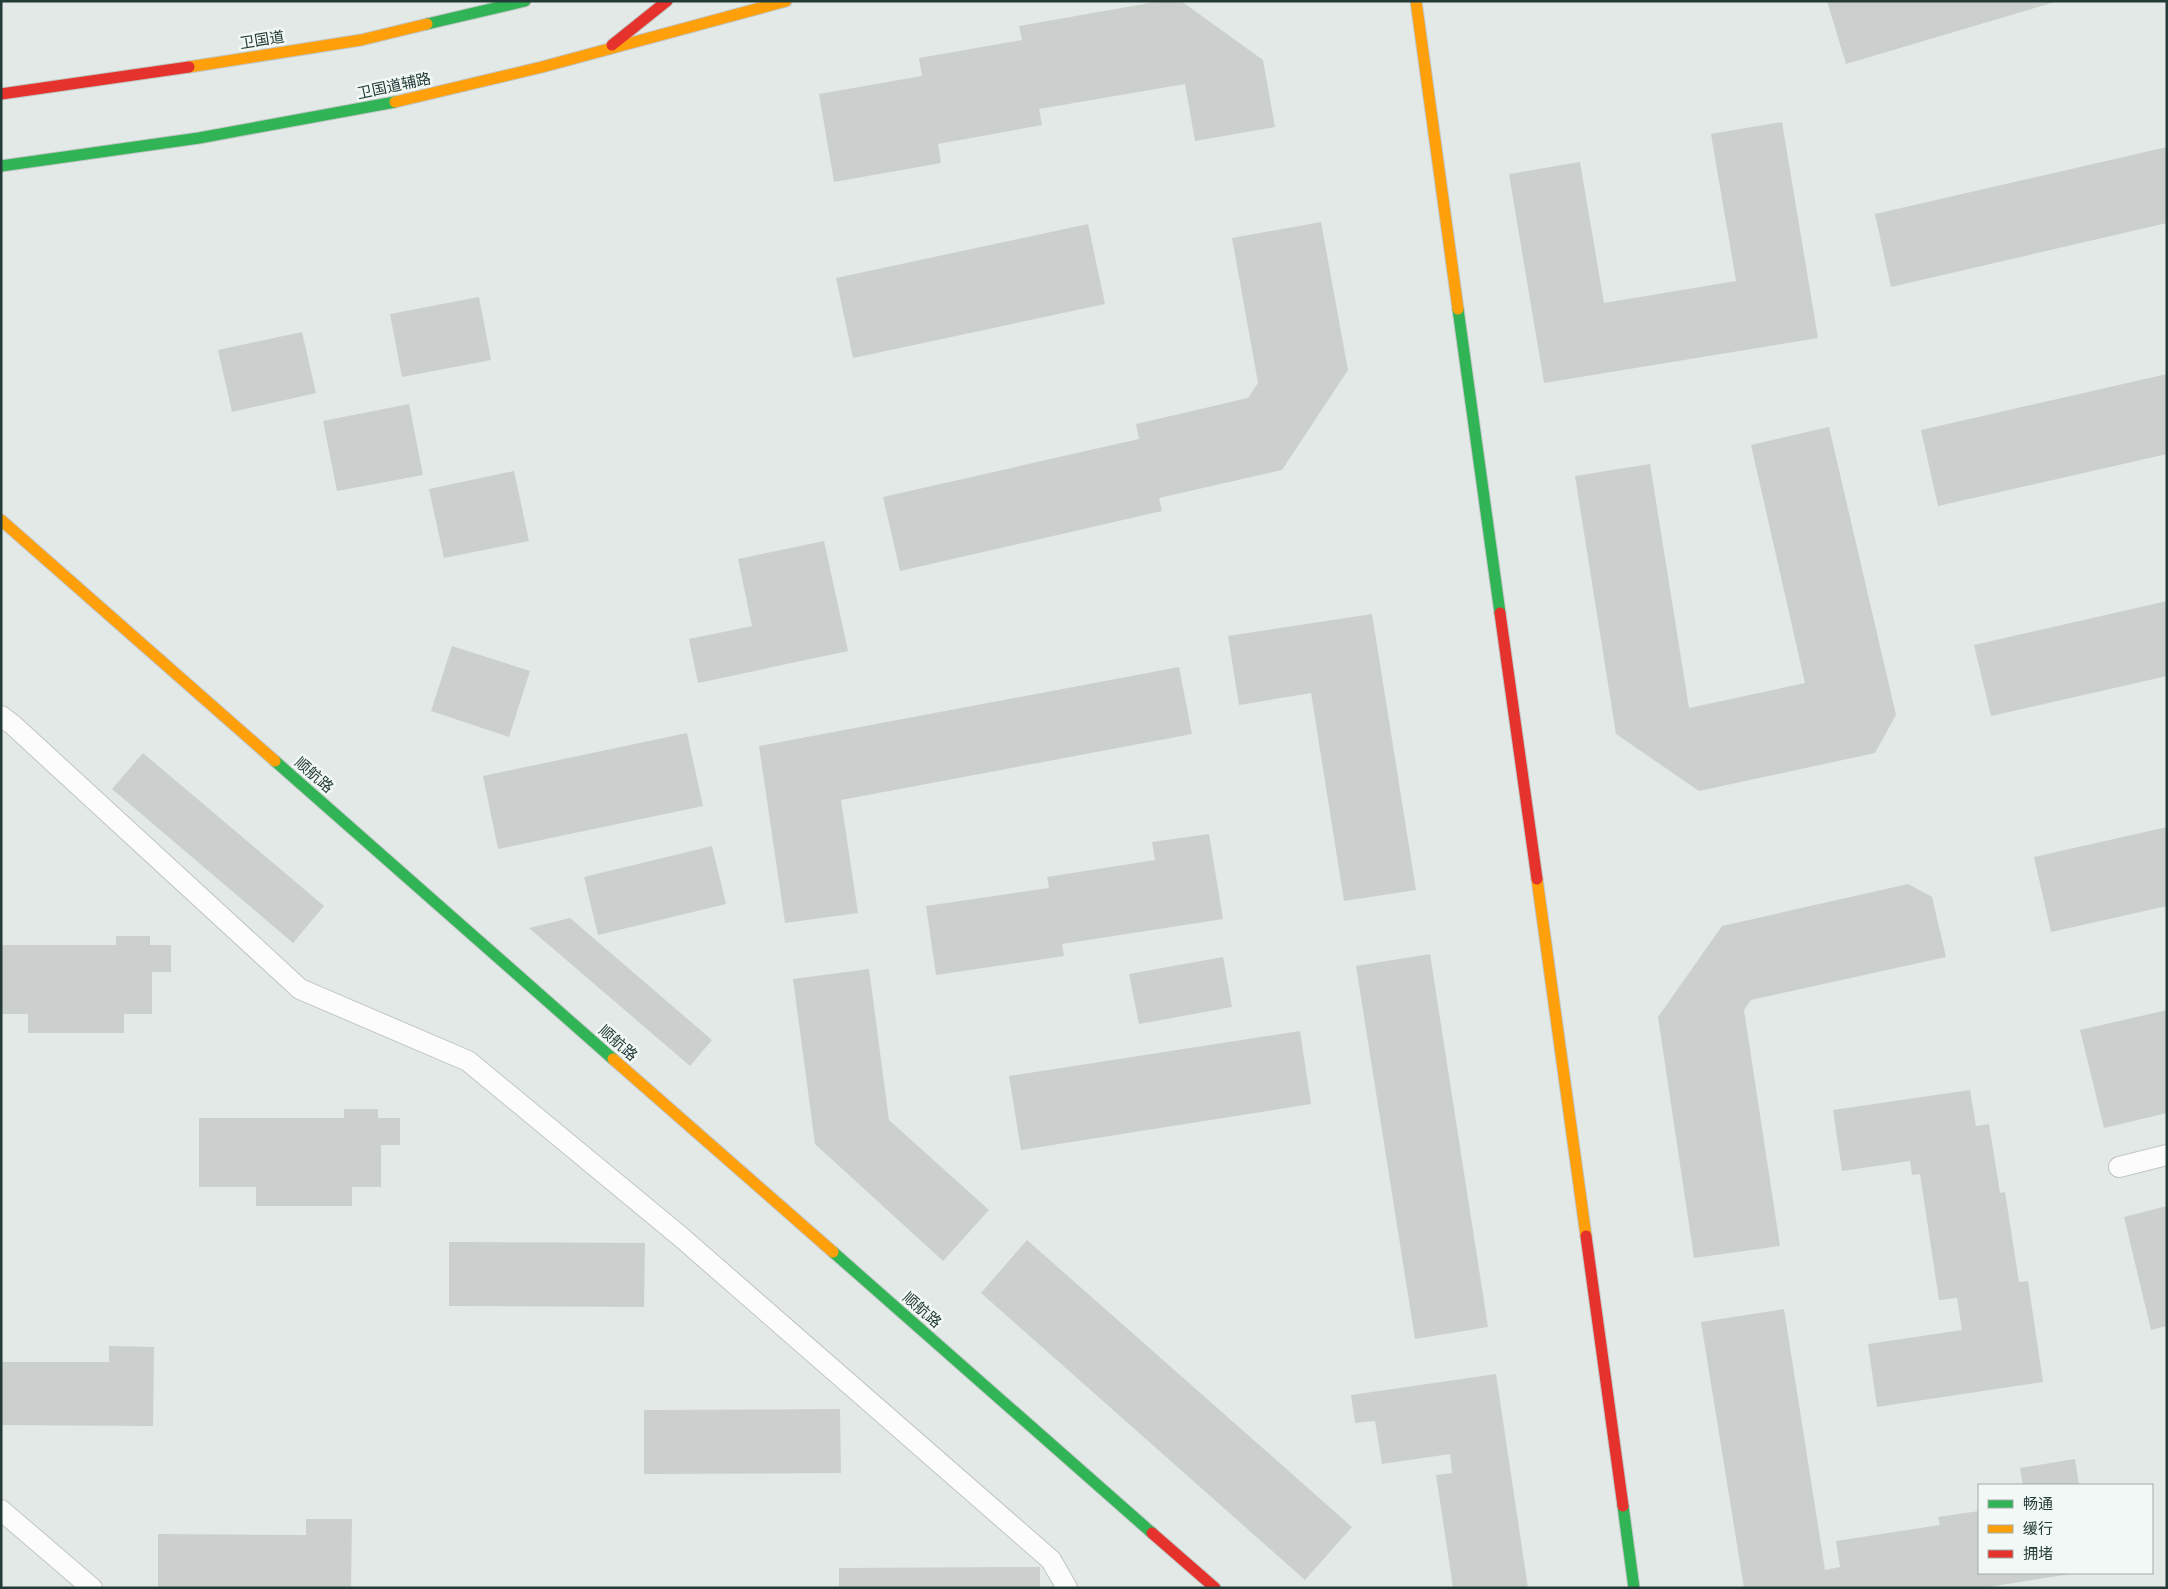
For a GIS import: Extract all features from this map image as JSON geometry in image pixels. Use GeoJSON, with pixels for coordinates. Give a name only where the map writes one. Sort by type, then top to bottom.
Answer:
{"type":"FeatureCollection","features":[{"type":"Feature","properties":{"kind":"main road","name":"卫国道"},"geometry":{"type":"LineString","coordinates":[[1,94],[132,76],[361,40],[525,1]]}},
{"type":"Feature","properties":{"kind":"main road"},"geometry":{"type":"LineString","coordinates":[[603,52],[667,1]]}},
{"type":"Feature","properties":{"kind":"main road","name":"卫国道辅路"},"geometry":{"type":"LineString","coordinates":[[1,166],[97,155],[267,127],[396,102],[603,52],[786,1]]}},
{"type":"Feature","properties":{"kind":"main road"},"geometry":{"type":"LineString","coordinates":[[1416,1],[1634,1588]]}},
{"type":"Feature","properties":{"kind":"main road","name":"顺航路"},"geometry":{"type":"LineString","coordinates":[[1,520],[1215,1588]]}},
{"type":"Feature","properties":{"kind":"lane"},"geometry":{"type":"LineString","coordinates":[[1,716],[21,731],[300,989],[468,1062],[681,1237],[1051,1560],[1068,1588]]}},
{"type":"Feature","properties":{"kind":"lane"},"geometry":{"type":"LineString","coordinates":[[2119,1167],[2167,1155]]}},
{"type":"Feature","properties":{"kind":"lane"},"geometry":{"type":"LineString","coordinates":[[1,1510],[92,1588]]}},
{"type":"Feature","properties":{"kind":"building"},"geometry":{"type":"Polygon","coordinates":[[[1161,1],[1181,1],[1263,60],[1275,127],[1195,141],[1185,84],[1039,109],[1042,125],[938,144],[941,163],[834,182],[819,94],[922,76],[919,58],[1022,40],[1019,26],[1161,1]]]}},
{"type":"Feature","properties":{"kind":"building"},"geometry":{"type":"Polygon","coordinates":[[[1827,1],[2055,1],[2055,2],[1846,64],[1827,1]]]}},
{"type":"Feature","properties":{"kind":"building"},"geometry":{"type":"Polygon","coordinates":[[[1782,122],[1818,338],[1544,383],[1509,174],[1580,162],[1604,303],[1736,281],[1711,134],[1782,122]]]}},
{"type":"Feature","properties":{"kind":"building"},"geometry":{"type":"Polygon","coordinates":[[[2167,147],[2167,223],[1891,287],[1875,214],[2167,147]]]}},
{"type":"Feature","properties":{"kind":"building"},"geometry":{"type":"Polygon","coordinates":[[[1321,222],[1348,370],[1282,470],[1159,498],[1162,511],[900,571],[883,497],[1139,439],[1136,424],[1248,398],[1258,383],[1232,238],[1321,222]]]}},
{"type":"Feature","properties":{"kind":"building"},"geometry":{"type":"Polygon","coordinates":[[[1088,224],[1105,304],[853,358],[836,278],[1088,224]]]}},
{"type":"Feature","properties":{"kind":"building"},"geometry":{"type":"Polygon","coordinates":[[[479,297],[491,360],[402,377],[390,314],[479,297]]]}},
{"type":"Feature","properties":{"kind":"building"},"geometry":{"type":"Polygon","coordinates":[[[302,332],[316,393],[232,412],[218,350],[302,332]]]}},
{"type":"Feature","properties":{"kind":"building"},"geometry":{"type":"Polygon","coordinates":[[[2167,374],[2167,454],[1938,506],[1921,430],[2167,374]]]}},
{"type":"Feature","properties":{"kind":"building"},"geometry":{"type":"Polygon","coordinates":[[[409,404],[423,475],[337,491],[323,421],[409,404]]]}},
{"type":"Feature","properties":{"kind":"building"},"geometry":{"type":"Polygon","coordinates":[[[1829,427],[1896,715],[1875,753],[1699,791],[1616,734],[1575,476],[1650,464],[1689,708],[1805,683],[1751,445],[1829,427]]]}},
{"type":"Feature","properties":{"kind":"building"},"geometry":{"type":"Polygon","coordinates":[[[514,471],[529,541],[444,558],[429,489],[514,471]]]}},
{"type":"Feature","properties":{"kind":"building"},"geometry":{"type":"Polygon","coordinates":[[[824,541],[848,651],[698,683],[689,639],[752,626],[738,559],[824,541]]]}},
{"type":"Feature","properties":{"kind":"building"},"geometry":{"type":"Polygon","coordinates":[[[2167,601],[2167,676],[1991,716],[1974,645],[2167,601]]]}},
{"type":"Feature","properties":{"kind":"building"},"geometry":{"type":"Polygon","coordinates":[[[1372,614],[1416,890],[1344,901],[1311,693],[1239,705],[1228,636],[1372,614]]]}},
{"type":"Feature","properties":{"kind":"building"},"geometry":{"type":"Polygon","coordinates":[[[452,646],[530,671],[509,737],[431,711],[452,646]]]}},
{"type":"Feature","properties":{"kind":"building"},"geometry":{"type":"Polygon","coordinates":[[[1179,667],[1192,734],[841,800],[858,913],[785,923],[759,746],[1179,667]]]}},
{"type":"Feature","properties":{"kind":"building"},"geometry":{"type":"Polygon","coordinates":[[[687,733],[703,806],[498,849],[483,776],[687,733]]]}},
{"type":"Feature","properties":{"kind":"building"},"geometry":{"type":"Polygon","coordinates":[[[143,753],[324,906],[293,943],[112,789],[143,753]]]}},
{"type":"Feature","properties":{"kind":"building"},"geometry":{"type":"Polygon","coordinates":[[[2167,827],[2167,906],[2051,932],[2034,857],[2167,827]]]}},
{"type":"Feature","properties":{"kind":"building"},"geometry":{"type":"Polygon","coordinates":[[[1209,834],[1223,919],[1062,944],[1064,956],[936,975],[926,906],[1049,888],[1047,877],[1155,860],[1152,842],[1209,834]]]}},
{"type":"Feature","properties":{"kind":"building"},"geometry":{"type":"Polygon","coordinates":[[[712,846],[726,904],[598,935],[584,877],[712,846]]]}},
{"type":"Feature","properties":{"kind":"building"},"geometry":{"type":"Polygon","coordinates":[[[1908,884],[1932,897],[1946,957],[1751,1000],[1744,1010],[1780,1246],[1694,1258],[1658,1017],[1722,926],[1908,884]]]}},
{"type":"Feature","properties":{"kind":"building"},"geometry":{"type":"Polygon","coordinates":[[[570,918],[712,1040],[690,1066],[529,928],[570,918]]]}},
{"type":"Feature","properties":{"kind":"building"},"geometry":{"type":"Polygon","coordinates":[[[116,936],[150,936],[150,945],[171,945],[171,972],[152,972],[152,1014],[124,1014],[124,1033],[28,1033],[28,1014],[1,1014],[1,945],[116,945],[116,936]]]}},
{"type":"Feature","properties":{"kind":"building"},"geometry":{"type":"Polygon","coordinates":[[[1430,954],[1488,1327],[1415,1339],[1356,966],[1430,954]]]}},
{"type":"Feature","properties":{"kind":"building"},"geometry":{"type":"Polygon","coordinates":[[[1223,957],[1232,1007],[1139,1024],[1129,974],[1223,957]]]}},
{"type":"Feature","properties":{"kind":"building"},"geometry":{"type":"Polygon","coordinates":[[[869,969],[889,1120],[989,1210],[943,1261],[815,1144],[793,979],[869,969]]]}},
{"type":"Feature","properties":{"kind":"building"},"geometry":{"type":"Polygon","coordinates":[[[2167,1010],[2167,1113],[2104,1128],[2080,1030],[2167,1010]]]}},
{"type":"Feature","properties":{"kind":"building"},"geometry":{"type":"Polygon","coordinates":[[[1300,1031],[1311,1104],[1021,1150],[1009,1076],[1300,1031]]]}},
{"type":"Feature","properties":{"kind":"building"},"geometry":{"type":"Polygon","coordinates":[[[1970,1090],[1976,1126],[1989,1124],[2000,1193],[2005,1192],[2019,1282],[2028,1281],[2043,1382],[1877,1407],[1868,1344],[1962,1330],[1957,1298],[1939,1300],[1920,1174],[1912,1175],[1910,1161],[1842,1171],[1833,1110],[1970,1090]]]}},
{"type":"Feature","properties":{"kind":"building"},"geometry":{"type":"Polygon","coordinates":[[[344,1109],[378,1109],[378,1118],[400,1118],[400,1145],[381,1145],[381,1187],[352,1187],[352,1206],[256,1206],[256,1187],[199,1187],[199,1118],[344,1118],[344,1109]]]}},
{"type":"Feature","properties":{"kind":"building"},"geometry":{"type":"Polygon","coordinates":[[[2167,1206],[2167,1326],[2151,1330],[2124,1217],[2167,1206]]]}},
{"type":"Feature","properties":{"kind":"building"},"geometry":{"type":"Polygon","coordinates":[[[1027,1240],[1352,1527],[1305,1580],[981,1293],[1027,1240]]]}},
{"type":"Feature","properties":{"kind":"building"},"geometry":{"type":"Polygon","coordinates":[[[449,1242],[645,1243],[644,1307],[449,1306],[449,1242]]]}},
{"type":"Feature","properties":{"kind":"building"},"geometry":{"type":"Polygon","coordinates":[[[1784,1309],[1825,1570],[1840,1567],[1836,1541],[1940,1525],[1938,1517],[1978,1511],[1978,1574],[2070,1574],[1982,1588],[1744,1588],[1701,1322],[1784,1309]]]}},
{"type":"Feature","properties":{"kind":"building"},"geometry":{"type":"Polygon","coordinates":[[[109,1346],[154,1347],[153,1426],[1,1425],[1,1362],[109,1362],[109,1346]]]}},
{"type":"Feature","properties":{"kind":"building"},"geometry":{"type":"Polygon","coordinates":[[[1496,1374],[1528,1588],[1453,1588],[1436,1475],[1452,1473],[1450,1454],[1382,1464],[1375,1421],[1355,1423],[1351,1395],[1496,1374]]]}},
{"type":"Feature","properties":{"kind":"building"},"geometry":{"type":"Polygon","coordinates":[[[840,1409],[841,1473],[644,1474],[644,1410],[840,1409]]]}},
{"type":"Feature","properties":{"kind":"building"},"geometry":{"type":"Polygon","coordinates":[[[2075,1459],[2079,1484],[2023,1484],[2020,1468],[2075,1459]]]}},
{"type":"Feature","properties":{"kind":"building"},"geometry":{"type":"Polygon","coordinates":[[[306,1519],[352,1519],[351,1588],[158,1588],[158,1534],[306,1535],[306,1519]]]}},
{"type":"Feature","properties":{"kind":"building"},"geometry":{"type":"Polygon","coordinates":[[[1040,1567],[1040,1588],[839,1588],[839,1568],[1040,1567]]]}},
{"type":"Feature","properties":{"kind":"traffic: fast"},"geometry":{"type":"LineString","coordinates":[[427,24],[525,1]]}},
{"type":"Feature","properties":{"kind":"traffic: fast"},"geometry":{"type":"LineString","coordinates":[[1,166],[199,138],[395,102]]}},
{"type":"Feature","properties":{"kind":"traffic: fast"},"geometry":{"type":"LineString","coordinates":[[1458,309],[1500,613]]}},
{"type":"Feature","properties":{"kind":"traffic: fast"},"geometry":{"type":"LineString","coordinates":[[275,761],[613,1059]]}},
{"type":"Feature","properties":{"kind":"traffic: fast"},"geometry":{"type":"LineString","coordinates":[[833,1252],[1152,1533]]}},
{"type":"Feature","properties":{"kind":"traffic: fast"},"geometry":{"type":"LineString","coordinates":[[1623,1506],[1634,1588]]}},
{"type":"Feature","properties":{"kind":"traffic: slow"},"geometry":{"type":"LineString","coordinates":[[395,102],[542,67],[786,1]]}},
{"type":"Feature","properties":{"kind":"traffic: slow"},"geometry":{"type":"LineString","coordinates":[[1416,1],[1458,309]]}},
{"type":"Feature","properties":{"kind":"traffic: slow"},"geometry":{"type":"LineString","coordinates":[[189,67],[361,40],[427,24]]}},
{"type":"Feature","properties":{"kind":"traffic: slow"},"geometry":{"type":"LineString","coordinates":[[1,520],[275,761]]}},
{"type":"Feature","properties":{"kind":"traffic: slow"},"geometry":{"type":"LineString","coordinates":[[1537,879],[1586,1236]]}},
{"type":"Feature","properties":{"kind":"traffic: slow"},"geometry":{"type":"LineString","coordinates":[[613,1059],[833,1252]]}},
{"type":"Feature","properties":{"kind":"traffic: jam"},"geometry":{"type":"LineString","coordinates":[[612,45],[667,1]]}},
{"type":"Feature","properties":{"kind":"traffic: jam"},"geometry":{"type":"LineString","coordinates":[[1,94],[189,67]]}},
{"type":"Feature","properties":{"kind":"traffic: jam"},"geometry":{"type":"LineString","coordinates":[[1500,613],[1537,879]]}},
{"type":"Feature","properties":{"kind":"traffic: jam"},"geometry":{"type":"LineString","coordinates":[[1586,1236],[1623,1506]]}},
{"type":"Feature","properties":{"kind":"traffic: jam"},"geometry":{"type":"LineString","coordinates":[[1152,1533],[1215,1588]]}}]}
